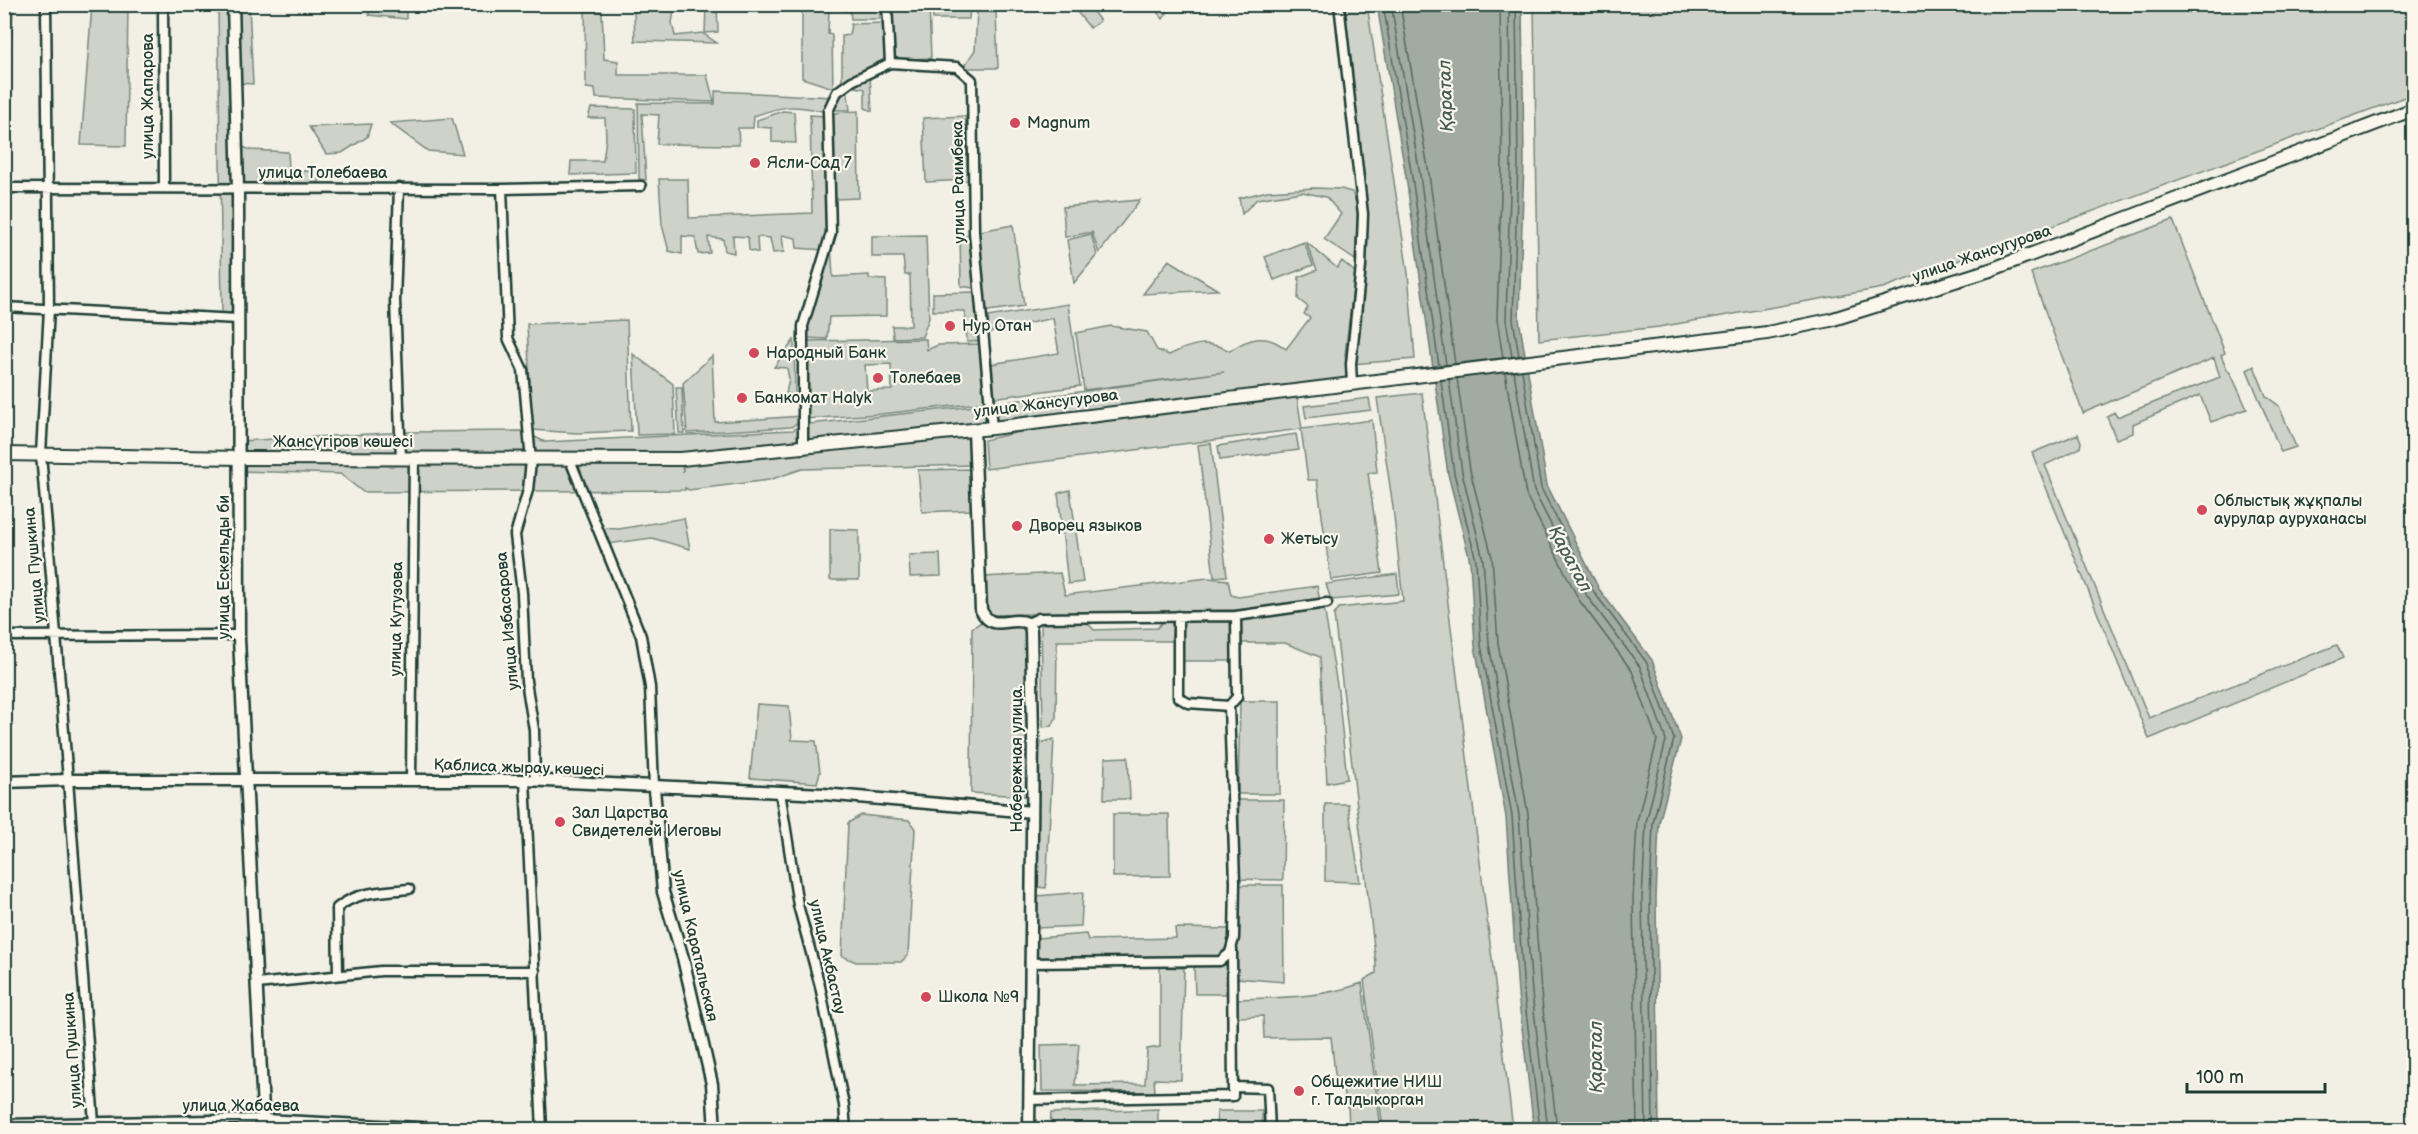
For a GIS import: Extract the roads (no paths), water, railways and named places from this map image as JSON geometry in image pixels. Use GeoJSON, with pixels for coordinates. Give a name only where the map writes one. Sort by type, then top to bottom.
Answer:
{"type":"FeatureCollection","features":[{"type":"Feature","properties":{"kind":"main road","name":"улица Жансугурова"},"geometry":{"type":"LineString","coordinates":[[681,459],[803,449],[992,428],[1767,333],[1830,320],[1990,270],[2414,109]]}},
{"type":"Feature","properties":{"kind":"main road","name":"Жансүгіров көшесі"},"geometry":{"type":"LineString","coordinates":[[4,454],[239,458],[681,459]]}},
{"type":"Feature","properties":{"kind":"street","name":"улица Пушкина"},"geometry":{"type":"LineString","coordinates":[[46,4],[50,188],[49,309],[41,454],[69,780],[93,1123]]}},
{"type":"Feature","properties":{"kind":"street","name":"улица Жапарова"},"geometry":{"type":"LineString","coordinates":[[163,4],[164,188]]}},
{"type":"Feature","properties":{"kind":"street","name":"улица Ескельды би"},"geometry":{"type":"LineString","coordinates":[[233,4],[238,189],[239,635],[264,1124]]}},
{"type":"Feature","properties":{"kind":"street"},"geometry":{"type":"LineString","coordinates":[[803,449],[803,326],[831,233],[828,111],[837,92],[852,81],[890,63],[887,4]]}},
{"type":"Feature","properties":{"kind":"street"},"geometry":{"type":"LineString","coordinates":[[1339,4],[1363,214],[1361,266],[1351,364],[1352,383]]}},
{"type":"Feature","properties":{"kind":"street","name":"улица Раимбека"},"geometry":{"type":"LineString","coordinates":[[890,63],[957,67],[972,80],[974,232],[992,428]]}},
{"type":"Feature","properties":{"kind":"street","name":"улица Толебаева"},"geometry":{"type":"LineString","coordinates":[[4,188],[502,189],[641,186]]}},
{"type":"Feature","properties":{"kind":"street"},"geometry":{"type":"LineString","coordinates":[[399,188],[395,302],[400,458]]}},
{"type":"Feature","properties":{"kind":"street"},"geometry":{"type":"LineString","coordinates":[[502,189],[508,338],[523,370],[531,460]]}},
{"type":"Feature","properties":{"kind":"street"},"geometry":{"type":"LineString","coordinates":[[4,307],[238,319]]}},
{"type":"Feature","properties":{"kind":"street"},"geometry":{"type":"LineString","coordinates":[[974,430],[981,610],[986,619],[995,623],[1021,620],[1028,623],[1039,618],[1236,616],[1328,603]]}},
{"type":"Feature","properties":{"kind":"street","name":"улица Кутузова"},"geometry":{"type":"LineString","coordinates":[[411,780],[414,458]]}},
{"type":"Feature","properties":{"kind":"street","name":"улица Избасарова"},"geometry":{"type":"LineString","coordinates":[[531,460],[528,490],[515,535],[522,592],[526,681],[534,730],[530,780],[542,1130]]}},
{"type":"Feature","properties":{"kind":"street","name":"улица Каратальская"},"geometry":{"type":"LineString","coordinates":[[570,460],[642,636],[650,687],[654,788],[663,891],[683,958],[712,1084],[715,1130]]}},
{"type":"Feature","properties":{"kind":"street"},"geometry":{"type":"LineString","coordinates":[[1178,616],[1178,697],[1188,703],[1229,706]]}},
{"type":"Feature","properties":{"kind":"street"},"geometry":{"type":"LineString","coordinates":[[1030,963],[1220,961],[1230,953],[1234,938],[1235,882],[1229,706],[1237,697],[1236,616]]}},
{"type":"Feature","properties":{"kind":"street","name":"Набережная улица."},"geometry":{"type":"LineString","coordinates":[[1028,623],[1031,630],[1033,736],[1029,1130]]}},
{"type":"Feature","properties":{"kind":"street"},"geometry":{"type":"LineString","coordinates":[[4,636],[239,635]]}},
{"type":"Feature","properties":{"kind":"street","name":"Қаблиса жырау көшесі"},"geometry":{"type":"LineString","coordinates":[[4,782],[530,780],[654,788],[780,792],[1032,812]]}},
{"type":"Feature","properties":{"kind":"street","name":"улица Акбастау"},"geometry":{"type":"LineString","coordinates":[[780,792],[798,905],[820,986],[844,1105],[846,1130]]}},
{"type":"Feature","properties":{"kind":"street"},"geometry":{"type":"LineString","coordinates":[[338,975],[337,908],[357,896],[409,889]]}},
{"type":"Feature","properties":{"kind":"street"},"geometry":{"type":"LineString","coordinates":[[1029,1100],[1233,1096],[1232,945]]}},
{"type":"Feature","properties":{"kind":"street"},"geometry":{"type":"LineString","coordinates":[[257,984],[381,971],[535,971]]}},
{"type":"Feature","properties":{"kind":"street"},"geometry":{"type":"LineString","coordinates":[[1233,1088],[1268,1088],[1270,1130]]}},
{"type":"Feature","properties":{"kind":"street","name":"улица Жабаева"},"geometry":{"type":"LineString","coordinates":[[4,1124],[73,1126],[93,1123],[156,1126],[264,1124],[478,1130]]}},
{"type":"Feature","properties":{"kind":"water","name":"Қаратал"},"geometry":{"type":"Polygon","coordinates":[[[1377,5],[1522,5],[1524,162],[1519,319],[1547,485],[1599,589],[1652,660],[1681,739],[1659,823],[1656,898],[1659,1129],[1534,1129],[1518,994],[1506,817],[1475,646],[1470,561],[1448,474],[1406,177],[1377,5]]]}},
{"type":"Feature","properties":{"kind":"place","name":"Magnum"},"geometry":{"type":"Point","coordinates":[1015,123]}},
{"type":"Feature","properties":{"kind":"place","name":"Ясли-Сад 7"},"geometry":{"type":"Point","coordinates":[755,163]}},
{"type":"Feature","properties":{"kind":"place","name":"Нур Отан"},"geometry":{"type":"Point","coordinates":[950,326]}},
{"type":"Feature","properties":{"kind":"place","name":"Народный Банк"},"geometry":{"type":"Point","coordinates":[754,353]}},
{"type":"Feature","properties":{"kind":"place","name":"Толебаев"},"geometry":{"type":"Point","coordinates":[878,378]}},
{"type":"Feature","properties":{"kind":"place","name":"Банкомат Halyk"},"geometry":{"type":"Point","coordinates":[742,398]}},
{"type":"Feature","properties":{"kind":"place","name":"Облыстық жұқпалы аурулар ауруханасы"},"geometry":{"type":"Point","coordinates":[2202,510]}},
{"type":"Feature","properties":{"kind":"place","name":"Дворец языков"},"geometry":{"type":"Point","coordinates":[1017,526]}},
{"type":"Feature","properties":{"kind":"place","name":"Жетысу"},"geometry":{"type":"Point","coordinates":[1269,539]}},
{"type":"Feature","properties":{"kind":"place","name":"Зал Царства Свидетелей Иеговы"},"geometry":{"type":"Point","coordinates":[560,822]}},
{"type":"Feature","properties":{"kind":"place","name":"Школа №9"},"geometry":{"type":"Point","coordinates":[926,997]}},
{"type":"Feature","properties":{"kind":"place","name":"Общежитие НИШ г. Талдыкорган"},"geometry":{"type":"Point","coordinates":[1299,1091]}}]}
